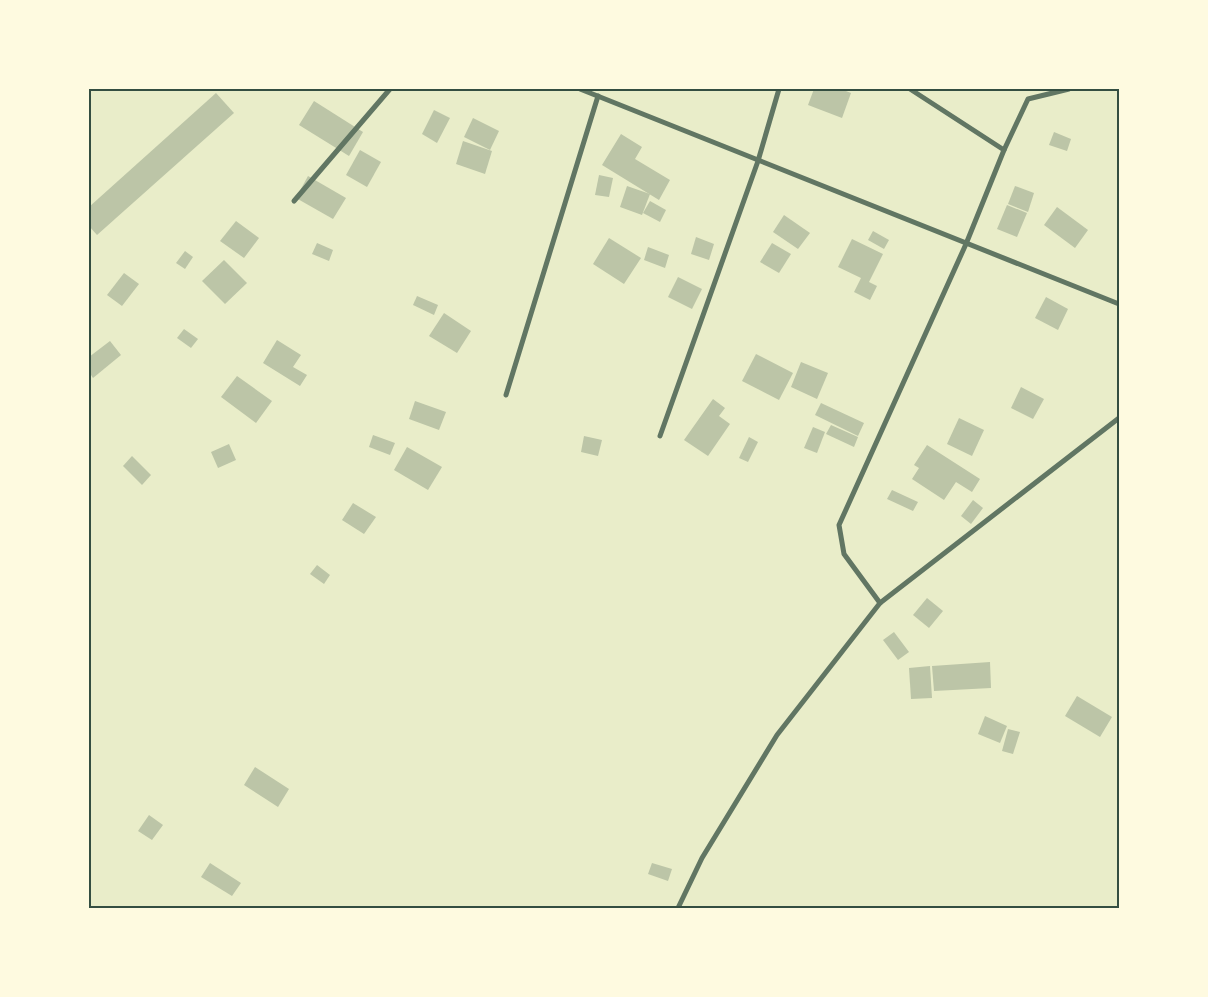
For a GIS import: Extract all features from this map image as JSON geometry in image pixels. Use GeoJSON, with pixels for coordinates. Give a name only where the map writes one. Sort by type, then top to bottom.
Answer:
{"type":"FeatureCollection","features":[{"type":"Feature","properties":{"kind":"street"},"geometry":{"type":"LineString","coordinates":[[294,201],[390,89]]}},
{"type":"Feature","properties":{"kind":"street"},"geometry":{"type":"LineString","coordinates":[[580,89],[1119,304]]}},
{"type":"Feature","properties":{"kind":"street"},"geometry":{"type":"LineString","coordinates":[[660,436],[758,160],[779,89]]}},
{"type":"Feature","properties":{"kind":"street"},"geometry":{"type":"LineString","coordinates":[[910,89],[1004,150]]}},
{"type":"Feature","properties":{"kind":"street"},"geometry":{"type":"LineString","coordinates":[[880,603],[844,554],[839,525],[966,244],[1004,150],[1028,99],[1069,89]]}},
{"type":"Feature","properties":{"kind":"street"},"geometry":{"type":"LineString","coordinates":[[506,395],[598,96]]}},
{"type":"Feature","properties":{"kind":"street"},"geometry":{"type":"LineString","coordinates":[[678,908],[702,858],[777,734],[880,603],[1119,418]]}},
{"type":"Feature","properties":{"kind":"building"},"geometry":{"type":"Polygon","coordinates":[[[814,89],[841,89],[851,93],[842,118],[808,105],[814,89]]]}},
{"type":"Feature","properties":{"kind":"building"},"geometry":{"type":"Polygon","coordinates":[[[216,93],[234,113],[97,235],[89,226],[89,207],[216,93]]]}},
{"type":"Feature","properties":{"kind":"building"},"geometry":{"type":"Polygon","coordinates":[[[314,101],[363,132],[349,156],[299,125],[314,101]]]}},
{"type":"Feature","properties":{"kind":"building"},"geometry":{"type":"Polygon","coordinates":[[[434,110],[450,118],[437,143],[422,134],[434,110]]]}},
{"type":"Feature","properties":{"kind":"building"},"geometry":{"type":"Polygon","coordinates":[[[473,118],[499,131],[490,150],[464,137],[473,118]]]}},
{"type":"Feature","properties":{"kind":"building"},"geometry":{"type":"Polygon","coordinates":[[[1054,132],[1071,139],[1067,151],[1049,145],[1054,132]]]}},
{"type":"Feature","properties":{"kind":"building"},"geometry":{"type":"Polygon","coordinates":[[[621,134],[642,147],[635,159],[670,180],[659,200],[602,165],[621,134]]]}},
{"type":"Feature","properties":{"kind":"building"},"geometry":{"type":"Polygon","coordinates":[[[463,141],[492,151],[485,174],[456,164],[463,141]]]}},
{"type":"Feature","properties":{"kind":"building"},"geometry":{"type":"Polygon","coordinates":[[[360,150],[381,162],[367,187],[346,175],[360,150]]]}},
{"type":"Feature","properties":{"kind":"building"},"geometry":{"type":"Polygon","coordinates":[[[599,175],[613,178],[609,197],[595,195],[599,175]]]}},
{"type":"Feature","properties":{"kind":"building"},"geometry":{"type":"Polygon","coordinates":[[[308,176],[346,198],[333,219],[296,198],[308,176]]]}},
{"type":"Feature","properties":{"kind":"building"},"geometry":{"type":"Polygon","coordinates":[[[627,186],[650,194],[642,215],[620,207],[627,186]]]}},
{"type":"Feature","properties":{"kind":"building"},"geometry":{"type":"Polygon","coordinates":[[[1015,186],[1034,193],[1028,212],[1008,204],[1015,186]]]}},
{"type":"Feature","properties":{"kind":"building"},"geometry":{"type":"Polygon","coordinates":[[[650,201],[666,210],[660,222],[643,213],[650,201]]]}},
{"type":"Feature","properties":{"kind":"building"},"geometry":{"type":"Polygon","coordinates":[[[1007,205],[1027,213],[1017,237],[997,229],[1007,205]]]}},
{"type":"Feature","properties":{"kind":"building"},"geometry":{"type":"Polygon","coordinates":[[[1057,207],[1088,230],[1075,248],[1044,225],[1057,207]]]}},
{"type":"Feature","properties":{"kind":"building"},"geometry":{"type":"Polygon","coordinates":[[[784,215],[810,233],[798,249],[773,232],[784,215]]]}},
{"type":"Feature","properties":{"kind":"building"},"geometry":{"type":"Polygon","coordinates":[[[236,221],[259,238],[244,258],[220,241],[236,221]]]}},
{"type":"Feature","properties":{"kind":"building"},"geometry":{"type":"Polygon","coordinates":[[[873,231],[889,240],[884,249],[868,240],[873,231]]]}},
{"type":"Feature","properties":{"kind":"building"},"geometry":{"type":"Polygon","coordinates":[[[696,237],[714,244],[709,260],[691,254],[696,237]]]}},
{"type":"Feature","properties":{"kind":"building"},"geometry":{"type":"Polygon","coordinates":[[[609,238],[641,258],[624,284],[593,264],[609,238]]]}},
{"type":"Feature","properties":{"kind":"building"},"geometry":{"type":"Polygon","coordinates":[[[852,239],[883,254],[869,282],[877,286],[870,300],[854,292],[861,278],[838,267],[852,239]]]}},
{"type":"Feature","properties":{"kind":"building"},"geometry":{"type":"Polygon","coordinates":[[[317,243],[333,250],[329,261],[312,254],[317,243]]]}},
{"type":"Feature","properties":{"kind":"building"},"geometry":{"type":"Polygon","coordinates":[[[772,243],[791,254],[779,273],[760,262],[772,243]]]}},
{"type":"Feature","properties":{"kind":"building"},"geometry":{"type":"Polygon","coordinates":[[[648,247],[669,255],[665,268],[644,260],[648,247]]]}},
{"type":"Feature","properties":{"kind":"building"},"geometry":{"type":"Polygon","coordinates":[[[185,251],[193,257],[185,269],[176,263],[185,251]]]}},
{"type":"Feature","properties":{"kind":"building"},"geometry":{"type":"Polygon","coordinates":[[[224,260],[247,283],[225,304],[202,281],[224,260]]]}},
{"type":"Feature","properties":{"kind":"building"},"geometry":{"type":"Polygon","coordinates":[[[124,273],[139,284],[122,306],[107,295],[124,273]]]}},
{"type":"Feature","properties":{"kind":"building"},"geometry":{"type":"Polygon","coordinates":[[[678,277],[702,289],[692,309],[668,297],[678,277]]]}},
{"type":"Feature","properties":{"kind":"building"},"geometry":{"type":"Polygon","coordinates":[[[417,296],[438,305],[434,315],[413,305],[417,296]]]}},
{"type":"Feature","properties":{"kind":"building"},"geometry":{"type":"Polygon","coordinates":[[[1046,297],[1068,309],[1058,330],[1035,318],[1046,297]]]}},
{"type":"Feature","properties":{"kind":"building"},"geometry":{"type":"Polygon","coordinates":[[[444,313],[471,331],[457,353],[429,336],[444,313]]]}},
{"type":"Feature","properties":{"kind":"building"},"geometry":{"type":"Polygon","coordinates":[[[184,329],[198,339],[191,348],[177,338],[184,329]]]}},
{"type":"Feature","properties":{"kind":"building"},"geometry":{"type":"Polygon","coordinates":[[[277,340],[301,355],[293,367],[307,375],[300,386],[263,363],[277,340]]]}},
{"type":"Feature","properties":{"kind":"building"},"geometry":{"type":"Polygon","coordinates":[[[110,341],[121,355],[93,378],[89,372],[89,357],[110,341]]]}},
{"type":"Feature","properties":{"kind":"building"},"geometry":{"type":"Polygon","coordinates":[[[756,354],[793,373],[779,400],[742,381],[756,354]]]}},
{"type":"Feature","properties":{"kind":"building"},"geometry":{"type":"Polygon","coordinates":[[[801,362],[828,373],[817,399],[791,387],[801,362]]]}},
{"type":"Feature","properties":{"kind":"building"},"geometry":{"type":"Polygon","coordinates":[[[237,376],[272,401],[256,423],[221,397],[237,376]]]}},
{"type":"Feature","properties":{"kind":"building"},"geometry":{"type":"Polygon","coordinates":[[[1021,387],[1044,399],[1033,419],[1011,408],[1021,387]]]}},
{"type":"Feature","properties":{"kind":"building"},"geometry":{"type":"Polygon","coordinates":[[[713,399],[725,408],[719,416],[730,424],[708,456],[684,440],[713,399]]]}},
{"type":"Feature","properties":{"kind":"building"},"geometry":{"type":"Polygon","coordinates":[[[415,401],[446,412],[439,430],[409,419],[415,401]]]}},
{"type":"Feature","properties":{"kind":"building"},"geometry":{"type":"Polygon","coordinates":[[[821,403],[864,423],[858,436],[815,415],[821,403]]]}},
{"type":"Feature","properties":{"kind":"building"},"geometry":{"type":"Polygon","coordinates":[[[959,418],[984,430],[972,456],[947,444],[959,418]]]}},
{"type":"Feature","properties":{"kind":"building"},"geometry":{"type":"Polygon","coordinates":[[[831,425],[858,437],[854,447],[826,434],[831,425]]]}},
{"type":"Feature","properties":{"kind":"building"},"geometry":{"type":"Polygon","coordinates":[[[813,427],[825,432],[817,453],[804,448],[813,427]]]}},
{"type":"Feature","properties":{"kind":"building"},"geometry":{"type":"Polygon","coordinates":[[[373,435],[395,443],[390,455],[369,447],[373,435]]]}},
{"type":"Feature","properties":{"kind":"building"},"geometry":{"type":"Polygon","coordinates":[[[584,436],[602,440],[598,456],[581,452],[584,436]]]}},
{"type":"Feature","properties":{"kind":"building"},"geometry":{"type":"Polygon","coordinates":[[[749,437],[758,442],[748,462],[739,458],[749,437]]]}},
{"type":"Feature","properties":{"kind":"building"},"geometry":{"type":"Polygon","coordinates":[[[229,444],[236,460],[218,468],[211,452],[229,444]]]}},
{"type":"Feature","properties":{"kind":"building"},"geometry":{"type":"Polygon","coordinates":[[[927,445],[980,479],[972,492],[956,482],[944,500],[912,479],[919,468],[914,465],[927,445]]]}},
{"type":"Feature","properties":{"kind":"building"},"geometry":{"type":"Polygon","coordinates":[[[407,447],[442,467],[428,490],[394,470],[407,447]]]}},
{"type":"Feature","properties":{"kind":"building"},"geometry":{"type":"Polygon","coordinates":[[[132,456],[151,475],[142,485],[123,466],[132,456]]]}},
{"type":"Feature","properties":{"kind":"building"},"geometry":{"type":"Polygon","coordinates":[[[892,490],[918,502],[913,511],[887,499],[892,490]]]}},
{"type":"Feature","properties":{"kind":"building"},"geometry":{"type":"Polygon","coordinates":[[[973,500],[983,508],[971,524],[961,516],[973,500]]]}},
{"type":"Feature","properties":{"kind":"building"},"geometry":{"type":"Polygon","coordinates":[[[353,503],[376,517],[364,534],[342,520],[353,503]]]}},
{"type":"Feature","properties":{"kind":"building"},"geometry":{"type":"Polygon","coordinates":[[[317,565],[330,575],[324,584],[310,574],[317,565]]]}},
{"type":"Feature","properties":{"kind":"building"},"geometry":{"type":"Polygon","coordinates":[[[927,598],[943,611],[929,628],[913,615],[927,598]]]}},
{"type":"Feature","properties":{"kind":"building"},"geometry":{"type":"Polygon","coordinates":[[[894,632],[909,652],[898,660],[883,640],[894,632]]]}},
{"type":"Feature","properties":{"kind":"building"},"geometry":{"type":"Polygon","coordinates":[[[990,662],[991,688],[934,691],[932,666],[990,662]]]}},
{"type":"Feature","properties":{"kind":"building"},"geometry":{"type":"Polygon","coordinates":[[[930,666],[932,698],[911,699],[909,668],[930,666]]]}},
{"type":"Feature","properties":{"kind":"building"},"geometry":{"type":"Polygon","coordinates":[[[1077,696],[1112,717],[1100,737],[1065,716],[1077,696]]]}},
{"type":"Feature","properties":{"kind":"building"},"geometry":{"type":"Polygon","coordinates":[[[985,716],[1007,726],[1000,743],[978,734],[985,716]]]}},
{"type":"Feature","properties":{"kind":"building"},"geometry":{"type":"Polygon","coordinates":[[[1008,729],[1020,732],[1013,754],[1002,751],[1008,729]]]}},
{"type":"Feature","properties":{"kind":"building"},"geometry":{"type":"Polygon","coordinates":[[[255,767],[289,789],[278,807],[244,785],[255,767]]]}},
{"type":"Feature","properties":{"kind":"building"},"geometry":{"type":"Polygon","coordinates":[[[149,815],[163,825],[152,840],[138,831],[149,815]]]}},
{"type":"Feature","properties":{"kind":"building"},"geometry":{"type":"Polygon","coordinates":[[[210,863],[241,883],[232,896],[201,877],[210,863]]]}},
{"type":"Feature","properties":{"kind":"building"},"geometry":{"type":"Polygon","coordinates":[[[652,863],[672,869],[668,881],[648,874],[652,863]]]}}]}
